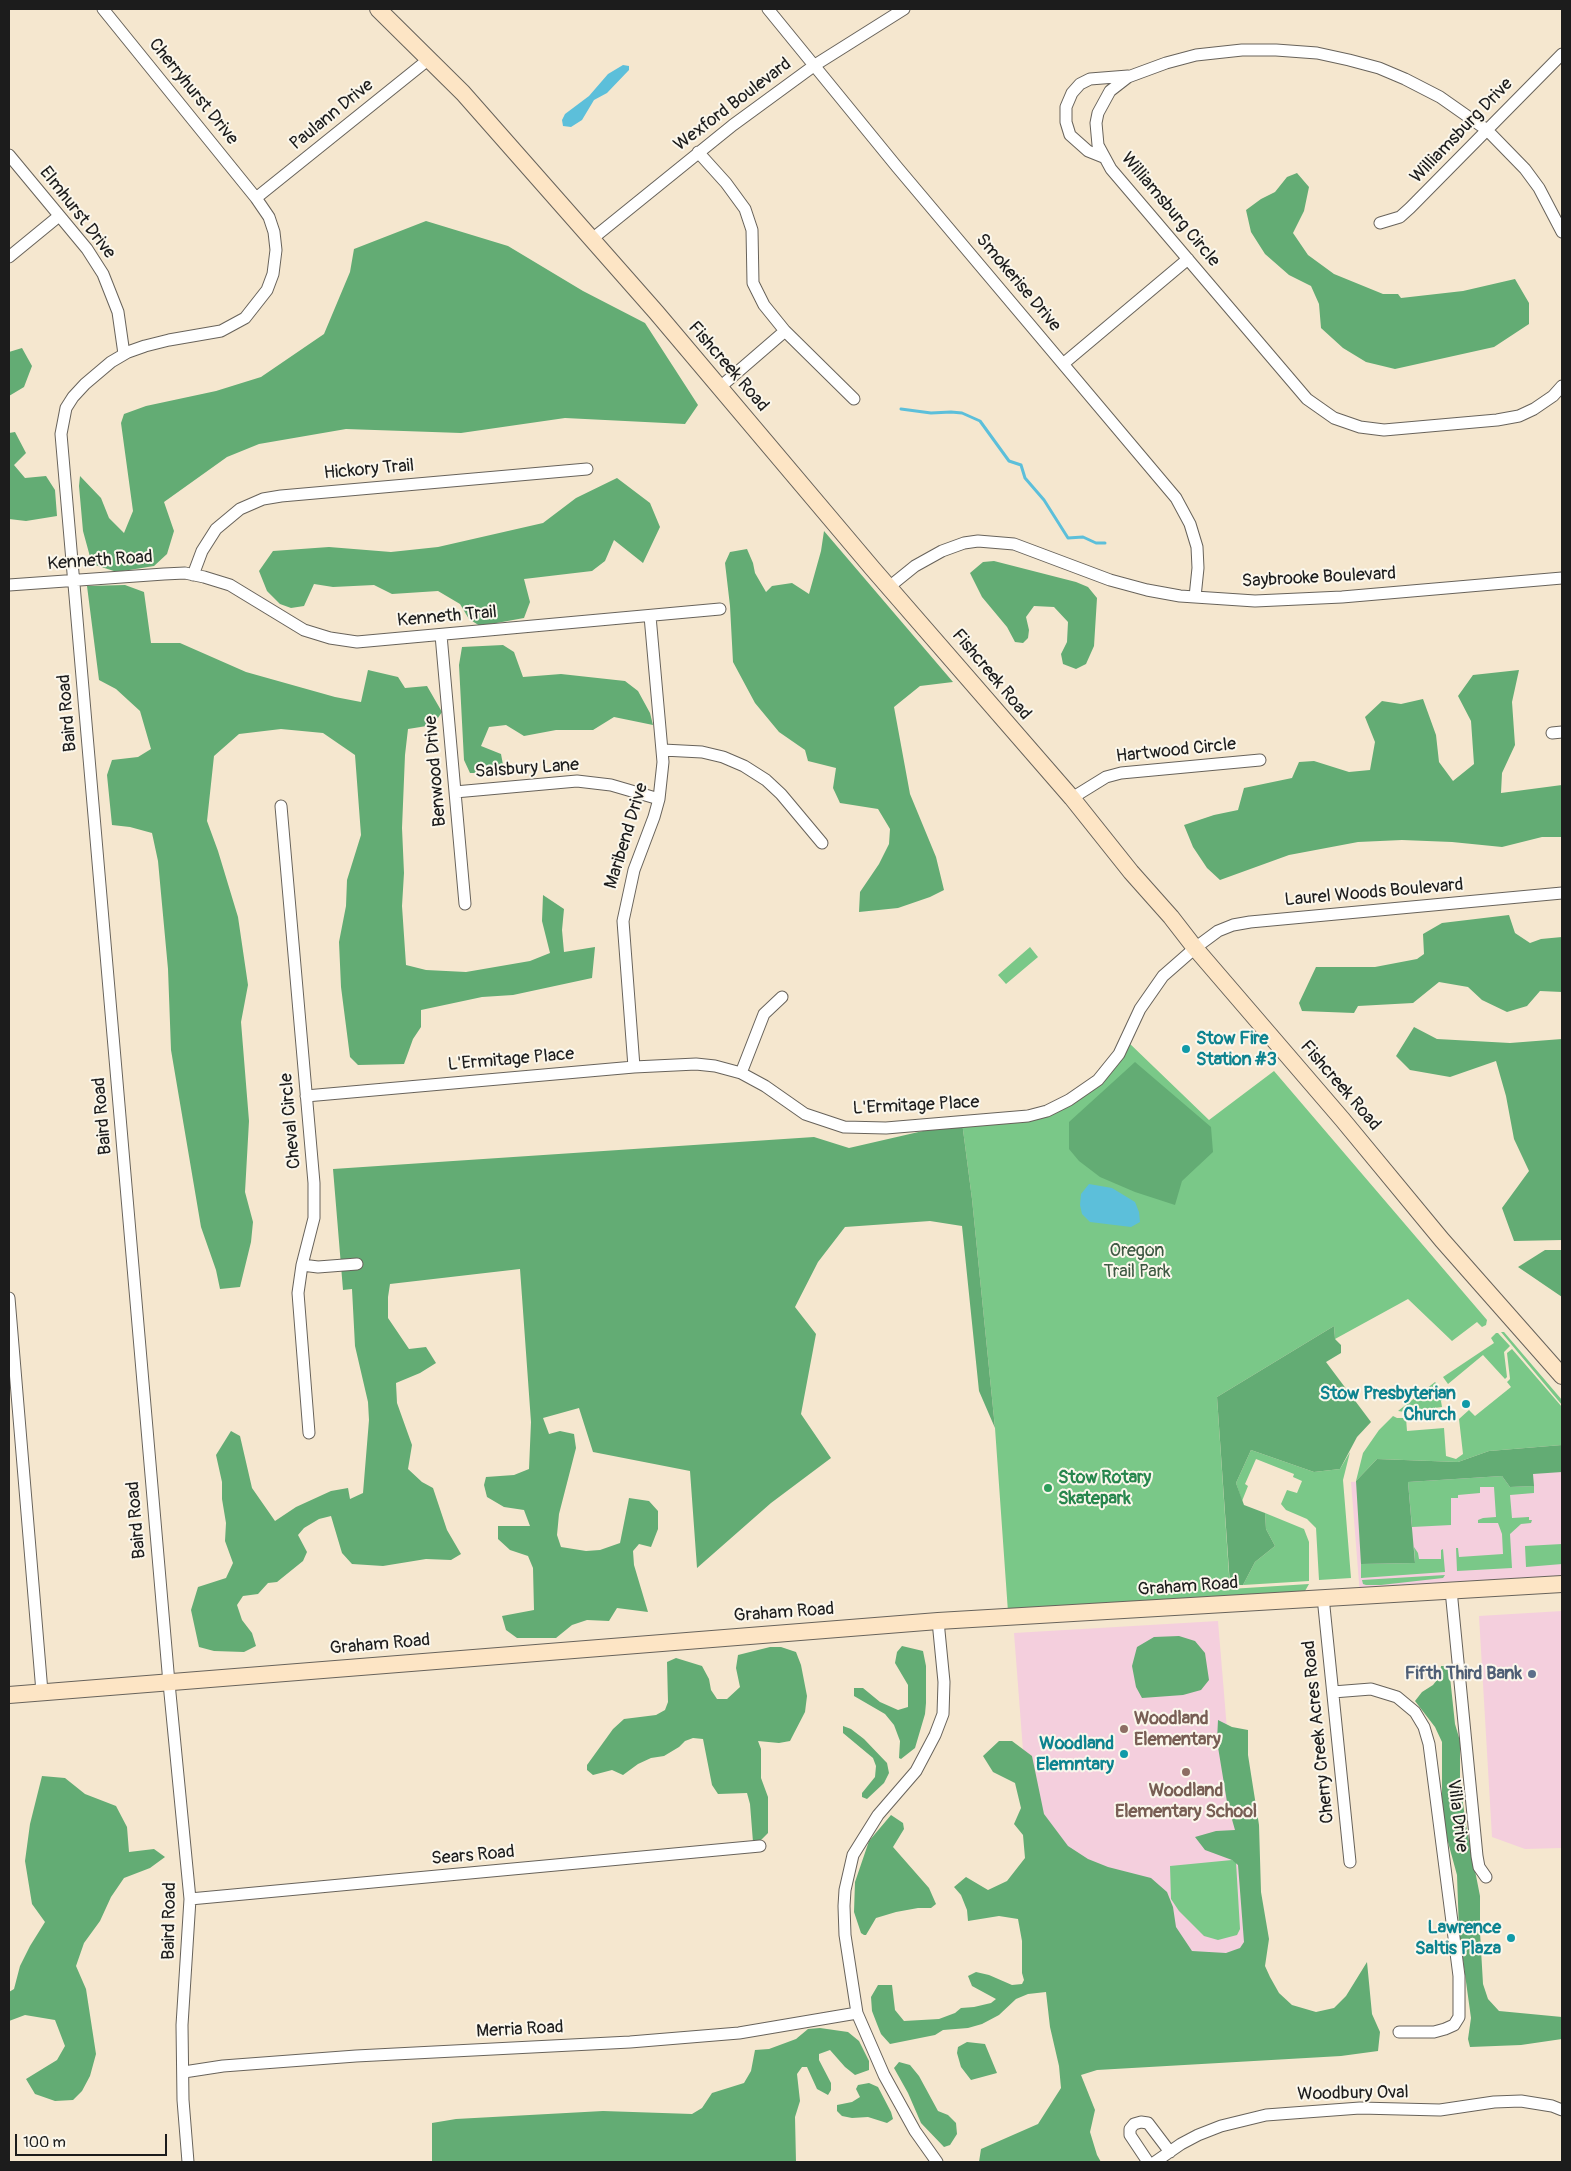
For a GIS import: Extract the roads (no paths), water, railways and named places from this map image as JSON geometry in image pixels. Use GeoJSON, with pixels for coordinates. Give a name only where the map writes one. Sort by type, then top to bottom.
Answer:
{"type":"FeatureCollection","features":[{"type":"Feature","properties":{"kind":"main road","name":"Fishcreek Road"},"geometry":{"type":"LineString","coordinates":[[378,9],[463,93],[592,239],[1072,798],[1195,948],[1342,1119],[1442,1240],[1562,1376]]}},
{"type":"Feature","properties":{"kind":"main road","name":"Graham Road"},"geometry":{"type":"LineString","coordinates":[[9,1695],[938,1621],[1562,1584]]}},
{"type":"Feature","properties":{"kind":"street","name":"Cherryhurst Drive"},"geometry":{"type":"LineString","coordinates":[[102,9],[256,198]]}},
{"type":"Feature","properties":{"kind":"street","name":"Smokerise Drive"},"geometry":{"type":"LineString","coordinates":[[768,9],[897,167],[1152,469],[1184,510],[1197,547],[1198,568],[1195,597]]}},
{"type":"Feature","properties":{"kind":"street","name":"Wexford Boulevard"},"geometry":{"type":"LineString","coordinates":[[592,239],[698,152],[815,65],[904,9]]}},
{"type":"Feature","properties":{"kind":"street","name":"Williamsburg Circle"},"geometry":{"type":"LineString","coordinates":[[1562,232],[1539,188],[1525,170],[1487,130],[1440,97],[1405,79],[1364,64],[1317,53],[1261,50],[1210,53],[1166,63],[1130,76],[1110,91],[1098,113],[1096,136],[1103,157],[1128,190],[1307,399],[1320,409],[1344,422],[1384,430],[1497,420],[1519,416],[1534,409],[1554,396],[1562,386]]}},
{"type":"Feature","properties":{"kind":"street","name":"Williamsburg Drive"},"geometry":{"type":"LineString","coordinates":[[1380,223],[1400,217],[1410,208],[1562,54]]}},
{"type":"Feature","properties":{"kind":"street","name":"Paulann Drive"},"geometry":{"type":"LineString","coordinates":[[256,198],[429,59]]}},
{"type":"Feature","properties":{"kind":"street"},"geometry":{"type":"LineString","coordinates":[[1103,157],[1088,150],[1070,134],[1066,122],[1066,107],[1072,93],[1080,84],[1090,79],[1130,76]]}},
{"type":"Feature","properties":{"kind":"street"},"geometry":{"type":"LineString","coordinates":[[698,152],[726,183],[745,209],[750,221],[754,283],[765,306],[785,332],[854,399]]}},
{"type":"Feature","properties":{"kind":"street","name":"Elmhurst Drive"},"geometry":{"type":"LineString","coordinates":[[9,155],[87,249],[103,274],[118,312],[124,354]]}},
{"type":"Feature","properties":{"kind":"street","name":"Baird Road"},"geometry":{"type":"LineString","coordinates":[[188,2162],[183,2100],[182,2004],[186,1987],[190,1899],[169,1682],[62,455],[63,420],[66,408],[84,384],[124,354],[169,340],[221,331],[236,324],[252,312],[271,282],[276,250],[269,217],[256,198]]}},
{"type":"Feature","properties":{"kind":"street"},"geometry":{"type":"LineString","coordinates":[[9,258],[59,216]]}},
{"type":"Feature","properties":{"kind":"street"},"geometry":{"type":"LineString","coordinates":[[741,230],[750,221]]}},
{"type":"Feature","properties":{"kind":"street"},"geometry":{"type":"LineString","coordinates":[[1063,364],[1188,259]]}},
{"type":"Feature","properties":{"kind":"street"},"geometry":{"type":"LineString","coordinates":[[719,388],[785,332]]}},
{"type":"Feature","properties":{"kind":"street","name":"Hickory Trail"},"geometry":{"type":"LineString","coordinates":[[193,575],[202,551],[216,529],[240,509],[263,499],[587,469]]}},
{"type":"Feature","properties":{"kind":"street","name":"Saybrooke Boulevard"},"geometry":{"type":"LineString","coordinates":[[889,587],[915,566],[942,551],[964,543],[998,541],[1038,552],[1063,564],[1110,580],[1173,595],[1255,601],[1300,600],[1562,578]]}},
{"type":"Feature","properties":{"kind":"street","name":"Kenneth Road"},"geometry":{"type":"LineString","coordinates":[[9,585],[164,574],[193,575]]}},
{"type":"Feature","properties":{"kind":"street","name":"Kenneth Trail"},"geometry":{"type":"LineString","coordinates":[[193,575],[217,580],[230,586],[290,622],[330,638],[357,642],[720,609]]}},
{"type":"Feature","properties":{"kind":"street","name":"Maribend Drive"},"geometry":{"type":"LineString","coordinates":[[634,1067],[622,920],[634,870],[654,818],[663,776],[663,750],[650,616]]}},
{"type":"Feature","properties":{"kind":"street","name":"Benwood Drive"},"geometry":{"type":"LineString","coordinates":[[441,635],[465,904]]}},
{"type":"Feature","properties":{"kind":"street"},"geometry":{"type":"LineString","coordinates":[[663,750],[692,751],[714,755],[750,770],[781,794],[822,843]]}},
{"type":"Feature","properties":{"kind":"street","name":"Hartwood Circle"},"geometry":{"type":"LineString","coordinates":[[1072,798],[1106,777],[1121,773],[1260,760]]}},
{"type":"Feature","properties":{"kind":"street","name":"Salsbury Lane"},"geometry":{"type":"LineString","coordinates":[[456,792],[577,780],[611,784],[659,799]]}},
{"type":"Feature","properties":{"kind":"street","name":"Cheval Circle"},"geometry":{"type":"LineString","coordinates":[[281,806],[315,1207],[310,1238],[302,1265],[298,1293],[309,1432]]}},
{"type":"Feature","properties":{"kind":"street","name":"Laurel Woods Boulevard"},"geometry":{"type":"LineString","coordinates":[[1195,948],[1218,931],[1233,925],[1250,922],[1562,893]]}},
{"type":"Feature","properties":{"kind":"street","name":"L'Ermitage Place"},"geometry":{"type":"LineString","coordinates":[[306,1096],[634,1067],[696,1064],[715,1066],[741,1073],[765,1086],[805,1114],[844,1127],[886,1128],[1003,1118],[1047,1111],[1083,1092],[1098,1080],[1119,1054],[1140,1009],[1149,995],[1163,976],[1195,948]]}},
{"type":"Feature","properties":{"kind":"street"},"geometry":{"type":"LineString","coordinates":[[741,1073],[764,1014],[782,997]]}},
{"type":"Feature","properties":{"kind":"street"},"geometry":{"type":"LineString","coordinates":[[302,1265],[318,1267],[357,1264]]}},
{"type":"Feature","properties":{"kind":"street"},"geometry":{"type":"LineString","coordinates":[[9,1298],[42,1692]]}},
{"type":"Feature","properties":{"kind":"street"},"geometry":{"type":"LineString","coordinates":[[1451,1590],[1477,1856],[1479,1867],[1486,1877]]}},
{"type":"Feature","properties":{"kind":"street","name":"Cherry Creek Acres Road"},"geometry":{"type":"LineString","coordinates":[[1322,1598],[1350,1862]]}},
{"type":"Feature","properties":{"kind":"street"},"geometry":{"type":"LineString","coordinates":[[937,2162],[915,2131],[884,2076],[858,2013],[845,1935],[844,1890],[849,1867],[863,1836],[878,1815],[916,1771],[935,1735],[943,1714],[944,1682],[938,1621]]}},
{"type":"Feature","properties":{"kind":"street","name":"Villa Drive"},"geometry":{"type":"LineString","coordinates":[[1333,1692],[1371,1689],[1390,1693],[1408,1704],[1424,1727],[1433,1769],[1459,1976],[1459,2017],[1454,2024],[1434,2032],[1399,2032]]}},
{"type":"Feature","properties":{"kind":"street","name":"Sears Road"},"geometry":{"type":"LineString","coordinates":[[190,1899],[760,1846]]}},
{"type":"Feature","properties":{"kind":"street","name":"Merria Road"},"geometry":{"type":"LineString","coordinates":[[184,2072],[223,2066],[356,2056],[630,2042],[739,2033],[858,2013]]}},
{"type":"Feature","properties":{"kind":"street","name":"Woodbury Oval"},"geometry":{"type":"LineString","coordinates":[[1155,2162],[1182,2144],[1221,2126],[1266,2115],[1360,2108],[1440,2110],[1494,2102],[1521,2101],[1552,2106],[1562,2110]]}},
{"type":"Feature","properties":{"kind":"street"},"geometry":{"type":"LineString","coordinates":[[1148,2162],[1130,2135],[1130,2129],[1134,2124],[1148,2123],[1170,2152]]}},
{"type":"Feature","properties":{"kind":"water"},"geometry":{"type":"Polygon","coordinates":[[[623,65],[629,66],[629,70],[607,93],[594,100],[582,120],[571,127],[563,126],[562,120],[565,114],[589,96],[608,74],[623,65]]]}},
{"type":"Feature","properties":{"kind":"water"},"geometry":{"type":"Polygon","coordinates":[[[1089,1184],[1112,1188],[1135,1202],[1140,1222],[1131,1227],[1090,1222],[1082,1214],[1080,1205],[1081,1194],[1089,1184]]]}},
{"type":"Feature","properties":{"kind":"waterway"},"geometry":{"type":"LineString","coordinates":[[901,409],[931,413],[962,413],[980,421],[1009,461],[1021,465],[1025,478],[1044,500],[1068,538],[1083,537],[1096,543],[1105,543]]}},
{"type":"Feature","properties":{"kind":"place","name":"Stow Fire Station #3"},"geometry":{"type":"Point","coordinates":[1186,1049]}},
{"type":"Feature","properties":{"kind":"place","name":"Stow Presbyterian Church"},"geometry":{"type":"Point","coordinates":[1466,1404]}},
{"type":"Feature","properties":{"kind":"place","name":"Stow Rotary Skatepark"},"geometry":{"type":"Point","coordinates":[1048,1488]}},
{"type":"Feature","properties":{"kind":"place","name":"Fifth Third Bank"},"geometry":{"type":"Point","coordinates":[1532,1674]}},
{"type":"Feature","properties":{"kind":"place","name":"Woodland Elementary"},"geometry":{"type":"Point","coordinates":[1124,1729]}},
{"type":"Feature","properties":{"kind":"place","name":"Woodland Elemntary"},"geometry":{"type":"Point","coordinates":[1124,1754]}},
{"type":"Feature","properties":{"kind":"place","name":"Woodland Elementary School"},"geometry":{"type":"Point","coordinates":[1186,1772]}},
{"type":"Feature","properties":{"kind":"place","name":"Lawrence Saltis Plaza"},"geometry":{"type":"Point","coordinates":[1511,1938]}},
{"type":"Feature","properties":{"kind":"park label","name":"Oregon Trail Park"},"geometry":{"type":"Point","coordinates":[1137,1261]}}]}
